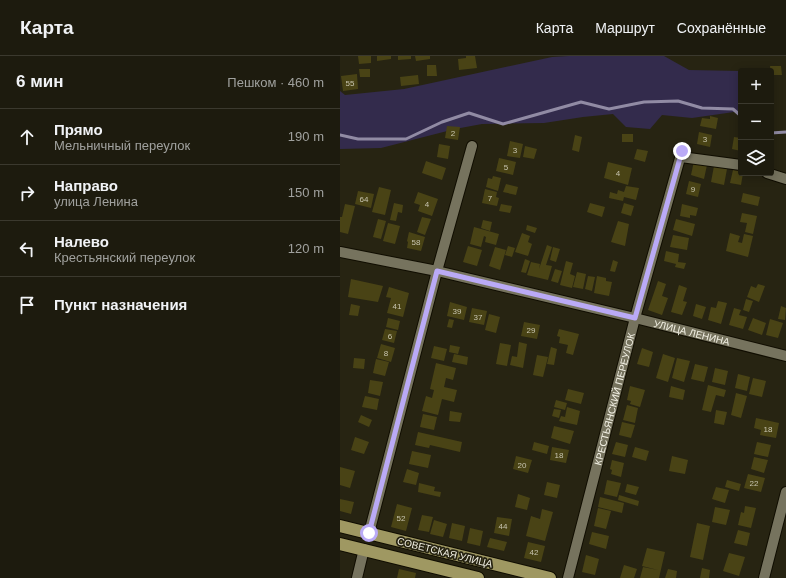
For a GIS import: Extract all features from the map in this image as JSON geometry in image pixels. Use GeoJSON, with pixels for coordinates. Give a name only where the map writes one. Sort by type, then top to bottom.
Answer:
{"type":"FeatureCollection","features":[{"type":"Feature","properties":{"kind":"main road","name":"СОВЕТСКАЯ УЛИЦА"},"geometry":{"type":"LineString","coordinates":[[340,526],[550,578]]}},
{"type":"Feature","properties":{"kind":"main road","name":"СОВЕТСКАЯ УЛИЦА"},"geometry":{"type":"LineString","coordinates":[[340,544],[478,578]]}},
{"type":"Feature","properties":{"kind":"street"},"geometry":{"type":"LineString","coordinates":[[369,533],[437,271],[472,146]]}},
{"type":"Feature","properties":{"kind":"street","name":"КРЕСТЬЯНСКИЙ ПЕРЕУЛОК"},"geometry":{"type":"LineString","coordinates":[[568,578],[635,318],[682,154],[738,164]]}},
{"type":"Feature","properties":{"kind":"street"},"geometry":{"type":"LineString","coordinates":[[774,175],[786,179]]}},
{"type":"Feature","properties":{"kind":"street","name":"УЛИЦА ЛЕНИНА"},"geometry":{"type":"LineString","coordinates":[[340,252],[437,271],[786,356]]}},
{"type":"Feature","properties":{"kind":"street"},"geometry":{"type":"LineString","coordinates":[[764,578],[786,492]]}},
{"type":"Feature","properties":{"kind":"street"},"geometry":{"type":"LineString","coordinates":[[357,578],[364,550]]}},
{"type":"Feature","properties":{"kind":"shaded area"},"geometry":{"type":"Polygon","coordinates":[[[664,56],[689,70],[738,71],[738,111],[692,118],[662,115],[650,129],[626,127],[613,114],[544,123],[482,124],[455,129],[381,148],[340,149],[340,91],[345,95],[404,89],[552,57],[664,56]]]}},
{"type":"Feature","properties":{"kind":"building"},"geometry":{"type":"Polygon","coordinates":[[[358,56],[371,56],[371,63],[359,64],[358,56]]]}},
{"type":"Feature","properties":{"kind":"building"},"geometry":{"type":"Polygon","coordinates":[[[377,56],[391,56],[391,59],[377,61],[377,56]]]}},
{"type":"Feature","properties":{"kind":"building"},"geometry":{"type":"Polygon","coordinates":[[[398,56],[411,56],[411,59],[398,60],[398,56]]]}},
{"type":"Feature","properties":{"kind":"building"},"geometry":{"type":"Polygon","coordinates":[[[415,56],[430,56],[430,59],[416,61],[415,56]]]}},
{"type":"Feature","properties":{"kind":"building"},"geometry":{"type":"Polygon","coordinates":[[[466,56],[475,56],[477,68],[459,70],[458,59],[466,58],[466,56]]]}},
{"type":"Feature","properties":{"kind":"building"},"geometry":{"type":"Polygon","coordinates":[[[427,65],[436,65],[437,76],[427,76],[427,65]]]}},
{"type":"Feature","properties":{"kind":"building"},"geometry":{"type":"Polygon","coordinates":[[[770,66],[781,66],[782,75],[774,75],[774,68],[770,68],[770,66]]]}},
{"type":"Feature","properties":{"kind":"building"},"geometry":{"type":"Polygon","coordinates":[[[359,69],[370,69],[370,77],[360,77],[359,69]]]}},
{"type":"Feature","properties":{"kind":"building"},"geometry":{"type":"Polygon","coordinates":[[[357,74],[358,89],[343,91],[341,76],[357,74]]]}},
{"type":"Feature","properties":{"kind":"building"},"geometry":{"type":"Polygon","coordinates":[[[418,75],[419,84],[401,86],[400,77],[418,75]]]}},
{"type":"Feature","properties":{"kind":"building"},"geometry":{"type":"Polygon","coordinates":[[[710,116],[718,118],[716,129],[700,126],[702,118],[710,119],[710,116]]]}},
{"type":"Feature","properties":{"kind":"building"},"geometry":{"type":"Polygon","coordinates":[[[447,126],[460,127],[458,140],[445,138],[447,126]]]}},
{"type":"Feature","properties":{"kind":"building"},"geometry":{"type":"Polygon","coordinates":[[[699,132],[712,135],[710,147],[697,144],[699,132]]]}},
{"type":"Feature","properties":{"kind":"building"},"geometry":{"type":"Polygon","coordinates":[[[622,134],[633,134],[633,142],[622,142],[622,134]]]}},
{"type":"Feature","properties":{"kind":"building"},"geometry":{"type":"Polygon","coordinates":[[[575,135],[582,137],[579,152],[572,150],[575,135]]]}},
{"type":"Feature","properties":{"kind":"building"},"geometry":{"type":"Polygon","coordinates":[[[734,137],[738,138],[738,150],[732,149],[734,137]]]}},
{"type":"Feature","properties":{"kind":"building"},"geometry":{"type":"Polygon","coordinates":[[[510,141],[523,144],[520,158],[507,156],[510,141]]]}},
{"type":"Feature","properties":{"kind":"building"},"geometry":{"type":"Polygon","coordinates":[[[439,144],[450,146],[448,159],[437,157],[439,144]]]}},
{"type":"Feature","properties":{"kind":"building"},"geometry":{"type":"Polygon","coordinates":[[[525,146],[537,149],[534,159],[523,157],[525,146]]]}},
{"type":"Feature","properties":{"kind":"building"},"geometry":{"type":"Polygon","coordinates":[[[637,149],[648,151],[645,162],[634,159],[637,149]]]}},
{"type":"Feature","properties":{"kind":"building"},"geometry":{"type":"Polygon","coordinates":[[[499,158],[516,162],[513,175],[496,171],[499,158]]]}},
{"type":"Feature","properties":{"kind":"building"},"geometry":{"type":"Polygon","coordinates":[[[426,161],[446,168],[442,180],[422,173],[426,161]]]}},
{"type":"Feature","properties":{"kind":"building"},"geometry":{"type":"Polygon","coordinates":[[[694,161],[707,165],[704,179],[691,175],[694,161]]]}},
{"type":"Feature","properties":{"kind":"building"},"geometry":{"type":"Polygon","coordinates":[[[608,162],[632,168],[628,185],[604,178],[608,162]]]}},
{"type":"Feature","properties":{"kind":"building"},"geometry":{"type":"Polygon","coordinates":[[[714,166],[727,169],[724,185],[711,182],[714,166]]]}},
{"type":"Feature","properties":{"kind":"building"},"geometry":{"type":"Polygon","coordinates":[[[733,170],[738,171],[738,176],[742,176],[741,185],[730,183],[733,170]]]}},
{"type":"Feature","properties":{"kind":"building"},"geometry":{"type":"Polygon","coordinates":[[[493,176],[501,178],[498,191],[486,187],[488,178],[492,179],[493,176]]]}},
{"type":"Feature","properties":{"kind":"building"},"geometry":{"type":"Polygon","coordinates":[[[689,181],[701,184],[698,197],[686,194],[689,181]]]}},
{"type":"Feature","properties":{"kind":"building"},"geometry":{"type":"Polygon","coordinates":[[[506,184],[518,187],[516,195],[503,192],[506,184]]]}},
{"type":"Feature","properties":{"kind":"building"},"geometry":{"type":"Polygon","coordinates":[[[626,186],[639,188],[636,200],[624,197],[623,201],[609,198],[610,192],[617,194],[618,190],[624,192],[626,186]]]}},
{"type":"Feature","properties":{"kind":"building"},"geometry":{"type":"Polygon","coordinates":[[[379,187],[391,190],[385,215],[372,212],[379,187]]]}},
{"type":"Feature","properties":{"kind":"building"},"geometry":{"type":"Polygon","coordinates":[[[485,189],[497,192],[496,197],[499,198],[497,206],[482,203],[485,189]]]}},
{"type":"Feature","properties":{"kind":"building"},"geometry":{"type":"Polygon","coordinates":[[[358,191],[374,194],[371,208],[355,204],[358,191]]]}},
{"type":"Feature","properties":{"kind":"building"},"geometry":{"type":"Polygon","coordinates":[[[418,192],[438,199],[432,216],[418,211],[420,205],[414,203],[418,192]]]}},
{"type":"Feature","properties":{"kind":"building"},"geometry":{"type":"Polygon","coordinates":[[[743,193],[760,197],[758,206],[741,202],[743,193]]]}},
{"type":"Feature","properties":{"kind":"building"},"geometry":{"type":"Polygon","coordinates":[[[394,203],[403,205],[402,213],[398,212],[396,221],[390,220],[394,203]]]}},
{"type":"Feature","properties":{"kind":"building"},"geometry":{"type":"Polygon","coordinates":[[[590,203],[605,207],[602,217],[587,212],[590,203]]]}},
{"type":"Feature","properties":{"kind":"building"},"geometry":{"type":"Polygon","coordinates":[[[624,203],[634,206],[631,216],[621,213],[624,203]]]}},
{"type":"Feature","properties":{"kind":"building"},"geometry":{"type":"Polygon","coordinates":[[[345,204],[355,206],[348,234],[340,232],[340,217],[342,217],[345,204]]]}},
{"type":"Feature","properties":{"kind":"building"},"geometry":{"type":"Polygon","coordinates":[[[501,204],[512,206],[510,213],[499,211],[501,204]]]}},
{"type":"Feature","properties":{"kind":"building"},"geometry":{"type":"Polygon","coordinates":[[[682,204],[698,208],[696,216],[690,215],[690,218],[680,216],[682,204]]]}},
{"type":"Feature","properties":{"kind":"building"},"geometry":{"type":"Polygon","coordinates":[[[742,213],[757,216],[753,234],[745,232],[747,223],[740,222],[742,213]]]}},
{"type":"Feature","properties":{"kind":"building"},"geometry":{"type":"Polygon","coordinates":[[[422,217],[431,219],[425,235],[417,232],[422,217]]]}},
{"type":"Feature","properties":{"kind":"building"},"geometry":{"type":"Polygon","coordinates":[[[378,219],[386,221],[381,239],[373,237],[378,219]]]}},
{"type":"Feature","properties":{"kind":"building"},"geometry":{"type":"Polygon","coordinates":[[[676,219],[695,224],[692,236],[673,230],[676,219]]]}},
{"type":"Feature","properties":{"kind":"building"},"geometry":{"type":"Polygon","coordinates":[[[483,220],[492,222],[490,231],[481,228],[483,220]]]}},
{"type":"Feature","properties":{"kind":"building"},"geometry":{"type":"Polygon","coordinates":[[[618,221],[629,224],[625,246],[611,242],[618,221]]]}},
{"type":"Feature","properties":{"kind":"building"},"geometry":{"type":"Polygon","coordinates":[[[388,223],[400,226],[395,244],[383,241],[388,223]]]}},
{"type":"Feature","properties":{"kind":"building"},"geometry":{"type":"Polygon","coordinates":[[[527,225],[537,228],[535,233],[526,230],[527,225]]]}},
{"type":"Feature","properties":{"kind":"building"},"geometry":{"type":"Polygon","coordinates":[[[474,227],[499,234],[496,245],[485,242],[486,237],[484,236],[481,247],[470,244],[474,227]]]}},
{"type":"Feature","properties":{"kind":"building"},"geometry":{"type":"Polygon","coordinates":[[[409,232],[425,237],[421,251],[407,248],[409,232]]]}},
{"type":"Feature","properties":{"kind":"building"},"geometry":{"type":"Polygon","coordinates":[[[522,233],[530,236],[528,242],[532,244],[528,256],[515,252],[522,233]]]}},
{"type":"Feature","properties":{"kind":"building"},"geometry":{"type":"Polygon","coordinates":[[[730,233],[740,236],[738,242],[742,243],[744,234],[753,236],[748,257],[726,251],[730,233]]]}},
{"type":"Feature","properties":{"kind":"building"},"geometry":{"type":"Polygon","coordinates":[[[673,235],[689,238],[687,250],[670,247],[673,235]]]}},
{"type":"Feature","properties":{"kind":"building"},"geometry":{"type":"Polygon","coordinates":[[[547,245],[552,247],[546,265],[552,266],[548,280],[527,275],[531,262],[540,264],[539,269],[547,245]]]}},
{"type":"Feature","properties":{"kind":"building"},"geometry":{"type":"Polygon","coordinates":[[[468,246],[482,250],[477,266],[463,262],[468,246]]]}},
{"type":"Feature","properties":{"kind":"building"},"geometry":{"type":"Polygon","coordinates":[[[508,246],[515,248],[512,257],[505,255],[508,246]]]}},
{"type":"Feature","properties":{"kind":"building"},"geometry":{"type":"Polygon","coordinates":[[[495,247],[506,250],[500,270],[489,266],[495,247]]]}},
{"type":"Feature","properties":{"kind":"building"},"geometry":{"type":"Polygon","coordinates":[[[553,247],[560,249],[556,262],[550,260],[553,247]]]}},
{"type":"Feature","properties":{"kind":"building"},"geometry":{"type":"Polygon","coordinates":[[[666,251],[679,254],[678,262],[686,263],[684,269],[675,267],[676,264],[664,261],[666,251]]]}},
{"type":"Feature","properties":{"kind":"building"},"geometry":{"type":"Polygon","coordinates":[[[525,259],[530,261],[526,273],[521,272],[525,259]]]}},
{"type":"Feature","properties":{"kind":"building"},"geometry":{"type":"Polygon","coordinates":[[[613,260],[618,262],[615,272],[610,271],[613,260]]]}},
{"type":"Feature","properties":{"kind":"building"},"geometry":{"type":"Polygon","coordinates":[[[566,261],[573,263],[570,274],[575,276],[572,288],[560,285],[566,261]]]}},
{"type":"Feature","properties":{"kind":"building"},"geometry":{"type":"Polygon","coordinates":[[[555,269],[562,271],[558,283],[551,281],[555,269]]]}},
{"type":"Feature","properties":{"kind":"building"},"geometry":{"type":"Polygon","coordinates":[[[577,272],[586,274],[583,289],[573,287],[577,272]]]}},
{"type":"Feature","properties":{"kind":"building"},"geometry":{"type":"Polygon","coordinates":[[[588,276],[595,277],[592,291],[585,289],[588,276]]]}},
{"type":"Feature","properties":{"kind":"building"},"geometry":{"type":"Polygon","coordinates":[[[597,276],[606,278],[606,281],[612,282],[609,296],[594,293],[597,276]]]}},
{"type":"Feature","properties":{"kind":"building"},"geometry":{"type":"Polygon","coordinates":[[[351,279],[383,286],[378,302],[348,297],[351,279]]]}},
{"type":"Feature","properties":{"kind":"building"},"geometry":{"type":"Polygon","coordinates":[[[658,281],[666,284],[662,296],[668,298],[662,315],[648,310],[658,281]]]}},
{"type":"Feature","properties":{"kind":"building"},"geometry":{"type":"Polygon","coordinates":[[[758,284],[765,286],[759,302],[747,297],[751,286],[756,288],[758,284]]]}},
{"type":"Feature","properties":{"kind":"building"},"geometry":{"type":"Polygon","coordinates":[[[679,285],[687,288],[683,301],[687,302],[682,315],[671,312],[679,285]]]}},
{"type":"Feature","properties":{"kind":"building"},"geometry":{"type":"Polygon","coordinates":[[[389,287],[409,293],[403,317],[387,313],[391,298],[386,297],[389,287]]]}},
{"type":"Feature","properties":{"kind":"building"},"geometry":{"type":"Polygon","coordinates":[[[746,299],[753,301],[749,312],[743,310],[746,299]]]}},
{"type":"Feature","properties":{"kind":"building"},"geometry":{"type":"Polygon","coordinates":[[[718,301],[727,303],[721,324],[708,320],[711,307],[716,308],[718,301]]]}},
{"type":"Feature","properties":{"kind":"building"},"geometry":{"type":"Polygon","coordinates":[[[450,302],[467,307],[464,320],[447,316],[450,302]]]}},
{"type":"Feature","properties":{"kind":"building"},"geometry":{"type":"Polygon","coordinates":[[[351,304],[360,306],[358,316],[349,315],[351,304]]]}},
{"type":"Feature","properties":{"kind":"building"},"geometry":{"type":"Polygon","coordinates":[[[696,304],[706,307],[702,319],[693,316],[696,304]]]}},
{"type":"Feature","properties":{"kind":"building"},"geometry":{"type":"Polygon","coordinates":[[[781,306],[786,308],[785,320],[778,319],[781,306]]]}},
{"type":"Feature","properties":{"kind":"building"},"geometry":{"type":"Polygon","coordinates":[[[472,308],[487,311],[484,325],[469,322],[472,308]]]}},
{"type":"Feature","properties":{"kind":"building"},"geometry":{"type":"Polygon","coordinates":[[[734,308],[741,310],[739,315],[747,317],[743,329],[729,325],[734,308]]]}},
{"type":"Feature","properties":{"kind":"building"},"geometry":{"type":"Polygon","coordinates":[[[489,314],[500,317],[496,333],[485,330],[489,314]]]}},
{"type":"Feature","properties":{"kind":"building"},"geometry":{"type":"Polygon","coordinates":[[[388,318],[400,321],[398,330],[386,327],[388,318]]]}},
{"type":"Feature","properties":{"kind":"building"},"geometry":{"type":"Polygon","coordinates":[[[753,318],[766,323],[762,335],[748,330],[753,318]]]}},
{"type":"Feature","properties":{"kind":"building"},"geometry":{"type":"Polygon","coordinates":[[[449,319],[454,320],[452,328],[447,327],[449,319]]]}},
{"type":"Feature","properties":{"kind":"building"},"geometry":{"type":"Polygon","coordinates":[[[770,319],[783,323],[778,338],[766,335],[770,319]]]}},
{"type":"Feature","properties":{"kind":"building"},"geometry":{"type":"Polygon","coordinates":[[[524,322],[540,325],[537,339],[521,336],[524,322]]]}},
{"type":"Feature","properties":{"kind":"building"},"geometry":{"type":"Polygon","coordinates":[[[385,329],[397,331],[394,343],[382,340],[385,329]]]}},
{"type":"Feature","properties":{"kind":"building"},"geometry":{"type":"Polygon","coordinates":[[[559,329],[579,334],[573,355],[566,353],[568,345],[559,343],[560,337],[557,336],[559,329]]]}},
{"type":"Feature","properties":{"kind":"building"},"geometry":{"type":"Polygon","coordinates":[[[519,342],[527,344],[523,368],[510,365],[512,356],[517,357],[519,342]]]}},
{"type":"Feature","properties":{"kind":"building"},"geometry":{"type":"Polygon","coordinates":[[[500,343],[511,345],[507,366],[496,364],[500,343]]]}},
{"type":"Feature","properties":{"kind":"building"},"geometry":{"type":"Polygon","coordinates":[[[381,344],[395,348],[391,362],[377,358],[381,344]]]}},
{"type":"Feature","properties":{"kind":"building"},"geometry":{"type":"Polygon","coordinates":[[[450,345],[460,347],[458,354],[449,352],[450,345]]]}},
{"type":"Feature","properties":{"kind":"building"},"geometry":{"type":"Polygon","coordinates":[[[434,346],[447,349],[444,361],[431,358],[434,346]]]}},
{"type":"Feature","properties":{"kind":"building"},"geometry":{"type":"Polygon","coordinates":[[[551,347],[557,349],[554,365],[547,364],[551,347]]]}},
{"type":"Feature","properties":{"kind":"building"},"geometry":{"type":"Polygon","coordinates":[[[642,348],[653,352],[649,367],[637,364],[642,348]]]}},
{"type":"Feature","properties":{"kind":"building"},"geometry":{"type":"Polygon","coordinates":[[[454,354],[468,357],[467,365],[452,362],[454,354]]]}},
{"type":"Feature","properties":{"kind":"building"},"geometry":{"type":"Polygon","coordinates":[[[663,354],[675,358],[668,382],[656,378],[663,354]]]}},
{"type":"Feature","properties":{"kind":"building"},"geometry":{"type":"Polygon","coordinates":[[[537,355],[548,357],[543,377],[533,375],[537,355]]]}},
{"type":"Feature","properties":{"kind":"building"},"geometry":{"type":"Polygon","coordinates":[[[354,358],[365,359],[364,369],[353,368],[354,358]]]}},
{"type":"Feature","properties":{"kind":"building"},"geometry":{"type":"Polygon","coordinates":[[[677,358],[690,361],[684,382],[672,378],[677,358]]]}},
{"type":"Feature","properties":{"kind":"building"},"geometry":{"type":"Polygon","coordinates":[[[376,359],[389,362],[385,376],[373,373],[376,359]]]}},
{"type":"Feature","properties":{"kind":"building"},"geometry":{"type":"Polygon","coordinates":[[[436,363],[456,368],[453,380],[446,378],[444,387],[457,390],[454,402],[442,399],[438,415],[422,411],[426,396],[432,398],[434,390],[430,389],[436,363]]]}},
{"type":"Feature","properties":{"kind":"building"},"geometry":{"type":"Polygon","coordinates":[[[695,364],[708,367],[704,382],[691,379],[695,364]]]}},
{"type":"Feature","properties":{"kind":"building"},"geometry":{"type":"Polygon","coordinates":[[[715,368],[728,371],[725,385],[712,382],[715,368]]]}},
{"type":"Feature","properties":{"kind":"building"},"geometry":{"type":"Polygon","coordinates":[[[738,374],[750,377],[747,391],[735,388],[738,374]]]}},
{"type":"Feature","properties":{"kind":"building"},"geometry":{"type":"Polygon","coordinates":[[[753,378],[766,381],[762,397],[749,394],[753,378]]]}},
{"type":"Feature","properties":{"kind":"building"},"geometry":{"type":"Polygon","coordinates":[[[370,380],[383,382],[380,396],[368,393],[370,380]]]}},
{"type":"Feature","properties":{"kind":"building"},"geometry":{"type":"Polygon","coordinates":[[[708,385],[726,390],[724,397],[716,395],[711,412],[702,410],[708,385]]]}},
{"type":"Feature","properties":{"kind":"building"},"geometry":{"type":"Polygon","coordinates":[[[630,386],[645,390],[640,407],[630,404],[631,401],[627,400],[630,386]]]}},
{"type":"Feature","properties":{"kind":"building"},"geometry":{"type":"Polygon","coordinates":[[[671,386],[685,390],[683,400],[669,397],[671,386]]]}},
{"type":"Feature","properties":{"kind":"building"},"geometry":{"type":"Polygon","coordinates":[[[568,389],[584,393],[581,404],[565,400],[568,389]]]}},
{"type":"Feature","properties":{"kind":"building"},"geometry":{"type":"Polygon","coordinates":[[[736,393],[747,396],[741,418],[731,415],[736,393]]]}},
{"type":"Feature","properties":{"kind":"building"},"geometry":{"type":"Polygon","coordinates":[[[365,396],[379,399],[377,410],[362,407],[365,396]]]}},
{"type":"Feature","properties":{"kind":"building"},"geometry":{"type":"Polygon","coordinates":[[[556,400],[567,403],[565,410],[554,407],[556,400]]]}},
{"type":"Feature","properties":{"kind":"building"},"geometry":{"type":"Polygon","coordinates":[[[627,405],[638,408],[635,423],[623,420],[627,405]]]}},
{"type":"Feature","properties":{"kind":"building"},"geometry":{"type":"Polygon","coordinates":[[[567,407],[580,411],[577,425],[559,421],[561,416],[565,417],[567,407]]]}},
{"type":"Feature","properties":{"kind":"building"},"geometry":{"type":"Polygon","coordinates":[[[554,409],[561,410],[559,418],[552,416],[554,409]]]}},
{"type":"Feature","properties":{"kind":"building"},"geometry":{"type":"Polygon","coordinates":[[[716,410],[727,412],[724,425],[714,423],[716,410]]]}},
{"type":"Feature","properties":{"kind":"building"},"geometry":{"type":"Polygon","coordinates":[[[450,411],[462,413],[460,422],[449,421],[450,411]]]}},
{"type":"Feature","properties":{"kind":"building"},"geometry":{"type":"Polygon","coordinates":[[[423,414],[437,417],[434,430],[420,427],[423,414]]]}},
{"type":"Feature","properties":{"kind":"building"},"geometry":{"type":"Polygon","coordinates":[[[361,415],[372,420],[369,427],[358,422],[361,415]]]}},
{"type":"Feature","properties":{"kind":"building"},"geometry":{"type":"Polygon","coordinates":[[[756,418],[779,423],[776,438],[760,435],[761,430],[754,428],[756,418]]]}},
{"type":"Feature","properties":{"kind":"building"},"geometry":{"type":"Polygon","coordinates":[[[622,422],[635,425],[631,438],[619,435],[622,422]]]}},
{"type":"Feature","properties":{"kind":"building"},"geometry":{"type":"Polygon","coordinates":[[[554,426],[574,431],[570,444],[551,438],[554,426]]]}},
{"type":"Feature","properties":{"kind":"building"},"geometry":{"type":"Polygon","coordinates":[[[418,432],[462,442],[460,452],[430,445],[429,448],[415,445],[418,432]]]}},
{"type":"Feature","properties":{"kind":"building"},"geometry":{"type":"Polygon","coordinates":[[[355,437],[369,442],[364,454],[351,450],[355,437]]]}},
{"type":"Feature","properties":{"kind":"building"},"geometry":{"type":"Polygon","coordinates":[[[534,442],[549,446],[547,454],[532,450],[534,442]]]}},
{"type":"Feature","properties":{"kind":"building"},"geometry":{"type":"Polygon","coordinates":[[[616,442],[628,445],[625,457],[612,454],[616,442]]]}},
{"type":"Feature","properties":{"kind":"building"},"geometry":{"type":"Polygon","coordinates":[[[757,442],[771,445],[768,457],[754,454],[757,442]]]}},
{"type":"Feature","properties":{"kind":"building"},"geometry":{"type":"Polygon","coordinates":[[[552,447],[569,450],[566,463],[550,460],[552,447]]]}},
{"type":"Feature","properties":{"kind":"building"},"geometry":{"type":"Polygon","coordinates":[[[635,447],[649,451],[646,461],[632,457],[635,447]]]}},
{"type":"Feature","properties":{"kind":"building"},"geometry":{"type":"Polygon","coordinates":[[[412,451],[431,455],[428,468],[409,464],[412,451]]]}},
{"type":"Feature","properties":{"kind":"building"},"geometry":{"type":"Polygon","coordinates":[[[516,456],[532,460],[528,473],[513,469],[516,456]]]}},
{"type":"Feature","properties":{"kind":"building"},"geometry":{"type":"Polygon","coordinates":[[[672,456],[688,460],[685,474],[669,471],[672,456]]]}},
{"type":"Feature","properties":{"kind":"building"},"geometry":{"type":"Polygon","coordinates":[[[754,457],[768,460],[764,473],[751,469],[754,457]]]}},
{"type":"Feature","properties":{"kind":"building"},"geometry":{"type":"Polygon","coordinates":[[[612,460],[624,463],[621,477],[611,474],[612,470],[610,469],[612,460]]]}},
{"type":"Feature","properties":{"kind":"building"},"geometry":{"type":"Polygon","coordinates":[[[340,467],[355,471],[350,488],[340,485],[340,467]]]}},
{"type":"Feature","properties":{"kind":"building"},"geometry":{"type":"Polygon","coordinates":[[[407,469],[419,473],[416,485],[403,482],[407,469]]]}},
{"type":"Feature","properties":{"kind":"building"},"geometry":{"type":"Polygon","coordinates":[[[748,474],[765,478],[761,492],[744,488],[748,474]]]}},
{"type":"Feature","properties":{"kind":"building"},"geometry":{"type":"Polygon","coordinates":[[[607,480],[621,483],[617,497],[604,494],[607,480]]]}},
{"type":"Feature","properties":{"kind":"building"},"geometry":{"type":"Polygon","coordinates":[[[727,480],[741,484],[739,491],[725,487],[727,480]]]}},
{"type":"Feature","properties":{"kind":"building"},"geometry":{"type":"Polygon","coordinates":[[[547,482],[560,485],[557,498],[544,495],[547,482]]]}},
{"type":"Feature","properties":{"kind":"building"},"geometry":{"type":"Polygon","coordinates":[[[419,483],[435,487],[434,491],[441,492],[440,497],[418,492],[419,483]]]}},
{"type":"Feature","properties":{"kind":"building"},"geometry":{"type":"Polygon","coordinates":[[[627,484],[639,487],[636,495],[625,492],[627,484]]]}},
{"type":"Feature","properties":{"kind":"building"},"geometry":{"type":"Polygon","coordinates":[[[716,487],[729,490],[725,503],[712,499],[716,487]]]}},
{"type":"Feature","properties":{"kind":"building"},"geometry":{"type":"Polygon","coordinates":[[[518,494],[530,498],[527,510],[515,507],[518,494]]]}},
{"type":"Feature","properties":{"kind":"building"},"geometry":{"type":"Polygon","coordinates":[[[619,495],[639,501],[638,506],[618,500],[619,495]]]}},
{"type":"Feature","properties":{"kind":"building"},"geometry":{"type":"Polygon","coordinates":[[[600,497],[624,503],[622,513],[598,507],[600,497]]]}},
{"type":"Feature","properties":{"kind":"building"},"geometry":{"type":"Polygon","coordinates":[[[340,499],[354,502],[351,514],[340,511],[340,499]]]}},
{"type":"Feature","properties":{"kind":"building"},"geometry":{"type":"Polygon","coordinates":[[[397,504],[412,508],[406,531],[391,527],[397,504]]]}},
{"type":"Feature","properties":{"kind":"building"},"geometry":{"type":"Polygon","coordinates":[[[745,506],[756,508],[751,528],[738,525],[741,512],[744,513],[745,506]]]}},
{"type":"Feature","properties":{"kind":"building"},"geometry":{"type":"Polygon","coordinates":[[[715,507],[730,510],[726,525],[712,522],[715,507]]]}},
{"type":"Feature","properties":{"kind":"building"},"geometry":{"type":"Polygon","coordinates":[[[598,508],[611,511],[606,529],[594,526],[598,508]]]}},
{"type":"Feature","properties":{"kind":"building"},"geometry":{"type":"Polygon","coordinates":[[[542,509],[553,512],[545,541],[526,536],[531,516],[540,519],[542,509]]]}},
{"type":"Feature","properties":{"kind":"building"},"geometry":{"type":"Polygon","coordinates":[[[422,515],[433,517],[429,532],[418,530],[422,515]]]}},
{"type":"Feature","properties":{"kind":"building"},"geometry":{"type":"Polygon","coordinates":[[[497,517],[512,519],[509,536],[494,533],[497,517]]]}},
{"type":"Feature","properties":{"kind":"building"},"geometry":{"type":"Polygon","coordinates":[[[434,520],[447,524],[443,537],[430,534],[434,520]]]}},
{"type":"Feature","properties":{"kind":"building"},"geometry":{"type":"Polygon","coordinates":[[[452,523],[465,526],[462,541],[449,538],[452,523]]]}},
{"type":"Feature","properties":{"kind":"building"},"geometry":{"type":"Polygon","coordinates":[[[697,523],[710,526],[703,560],[690,557],[697,523]]]}},
{"type":"Feature","properties":{"kind":"building"},"geometry":{"type":"Polygon","coordinates":[[[470,528],[483,531],[480,546],[467,543],[470,528]]]}},
{"type":"Feature","properties":{"kind":"building"},"geometry":{"type":"Polygon","coordinates":[[[738,530],[750,533],[747,546],[734,543],[738,530]]]}},
{"type":"Feature","properties":{"kind":"building"},"geometry":{"type":"Polygon","coordinates":[[[592,532],[609,536],[606,549],[589,544],[592,532]]]}},
{"type":"Feature","properties":{"kind":"building"},"geometry":{"type":"Polygon","coordinates":[[[490,538],[507,542],[504,551],[487,547],[490,538]]]}},
{"type":"Feature","properties":{"kind":"building"},"geometry":{"type":"Polygon","coordinates":[[[528,542],[545,546],[541,562],[524,558],[528,542]]]}},
{"type":"Feature","properties":{"kind":"building"},"geometry":{"type":"Polygon","coordinates":[[[647,548],[665,552],[659,578],[640,578],[643,567],[658,570],[642,566],[647,548]]]}},
{"type":"Feature","properties":{"kind":"building"},"geometry":{"type":"Polygon","coordinates":[[[729,553],[745,557],[739,576],[723,571],[729,553]]]}},
{"type":"Feature","properties":{"kind":"building"},"geometry":{"type":"Polygon","coordinates":[[[586,555],[599,559],[595,575],[582,572],[586,555]]]}},
{"type":"Feature","properties":{"kind":"building"},"geometry":{"type":"Polygon","coordinates":[[[624,565],[637,569],[634,578],[620,578],[624,565]]]}},
{"type":"Feature","properties":{"kind":"building"},"geometry":{"type":"Polygon","coordinates":[[[702,568],[710,570],[709,578],[700,578],[702,568]]]}},
{"type":"Feature","properties":{"kind":"building"},"geometry":{"type":"Polygon","coordinates":[[[399,569],[416,573],[415,578],[397,578],[399,569]]]}},
{"type":"Feature","properties":{"kind":"building"},"geometry":{"type":"Polygon","coordinates":[[[668,569],[677,571],[676,578],[665,578],[668,569]]]}},
{"type":"Feature","properties":{"kind":"waterway"},"geometry":{"type":"LineString","coordinates":[[340,135],[358,139],[406,139],[442,122],[469,113],[503,124],[581,102],[609,109],[644,102],[678,101],[702,108],[733,109],[738,113]]}},
{"type":"Feature","properties":{"kind":"waterway"},"geometry":{"type":"LineString","coordinates":[[774,133],[786,132]]}},
{"type":"Feature","properties":{"kind":"route"},"geometry":{"type":"LineString","coordinates":[[369,533],[437,271],[635,318],[682,151]]}}]}
